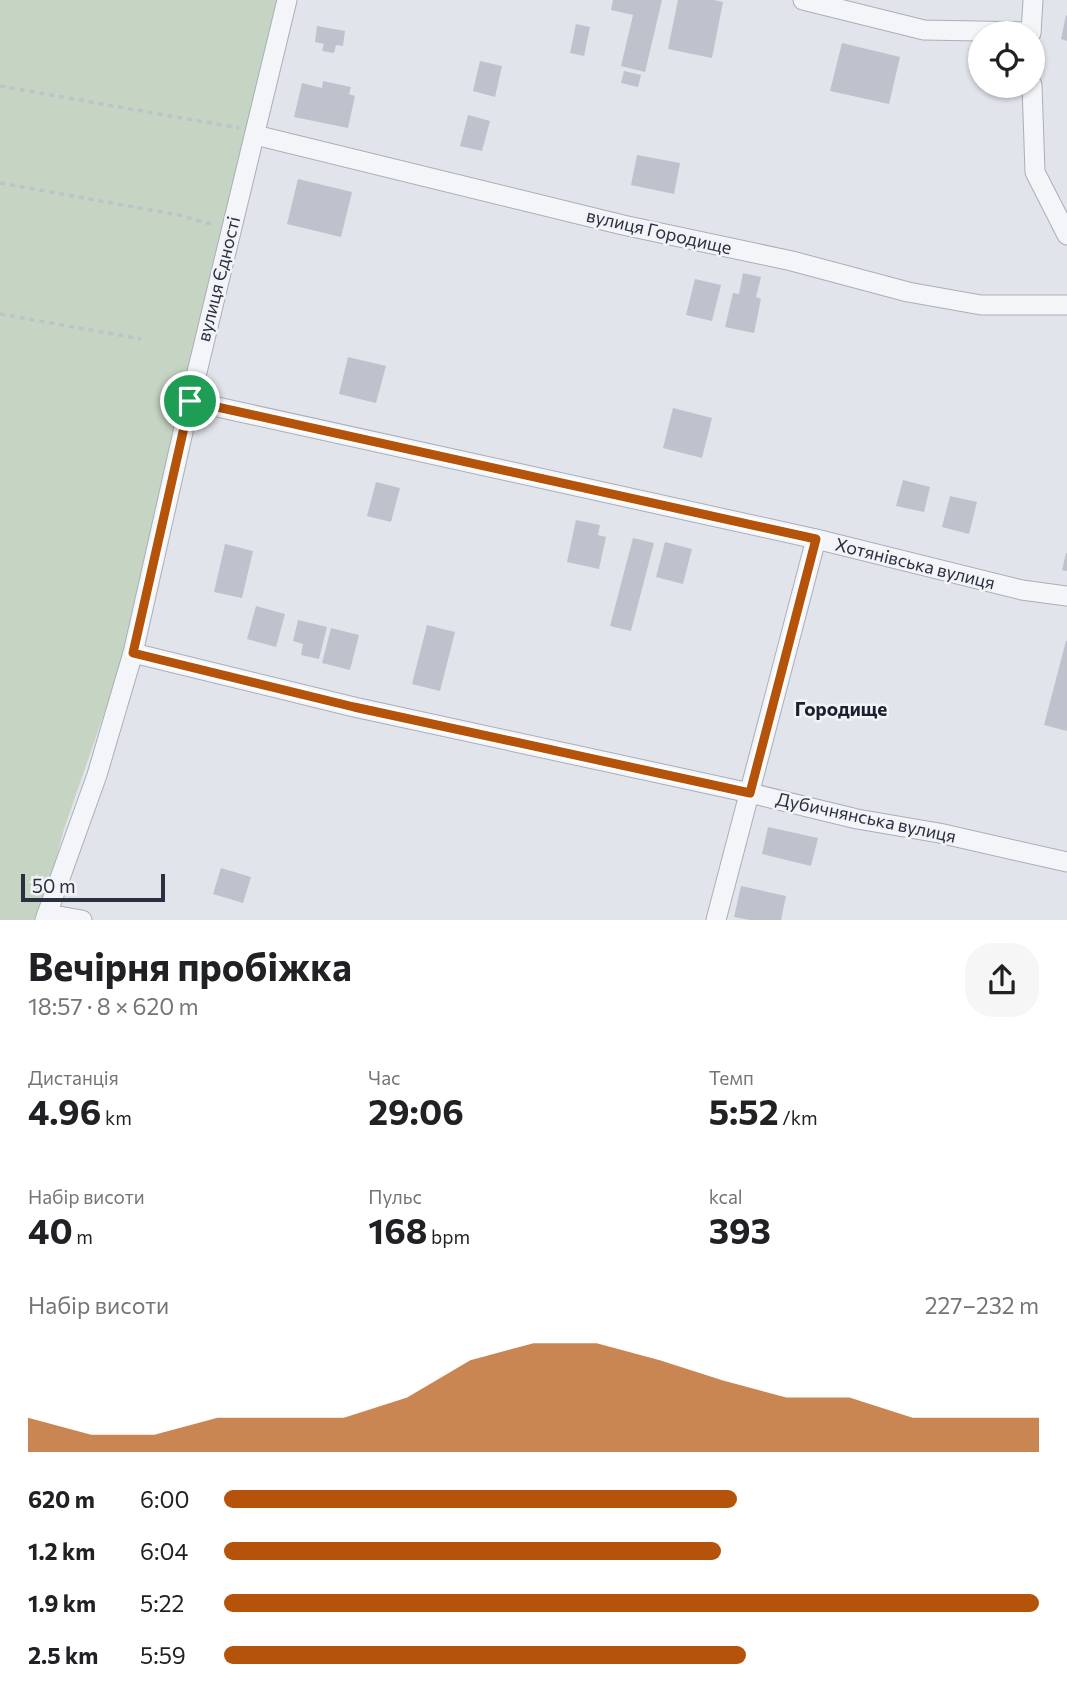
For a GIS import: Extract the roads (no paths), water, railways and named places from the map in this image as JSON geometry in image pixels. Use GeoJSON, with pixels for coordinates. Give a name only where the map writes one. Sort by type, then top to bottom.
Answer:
{"type":"FeatureCollection","features":[{"type":"Feature","properties":{"kind":"street","name":"вулиця Єдності"},"geometry":{"type":"LineString","coordinates":[[46,917],[97,775],[133,653],[190,401],[287,0]]}},
{"type":"Feature","properties":{"kind":"street"},"geometry":{"type":"LineString","coordinates":[[803,0],[924,30],[968,31]]}},
{"type":"Feature","properties":{"kind":"street"},"geometry":{"type":"LineString","coordinates":[[1032,21],[1033,0]]}},
{"type":"Feature","properties":{"kind":"street"},"geometry":{"type":"LineString","coordinates":[[1032,98],[1035,172],[1067,235]]}},
{"type":"Feature","properties":{"kind":"street","name":"вулиця Городище"},"geometry":{"type":"LineString","coordinates":[[256,133],[623,225],[792,261],[908,292],[981,305],[1067,305]]}},
{"type":"Feature","properties":{"kind":"street","name":"Хотянівська вулиця"},"geometry":{"type":"LineString","coordinates":[[190,401],[816,539],[1022,590],[1067,596]]}},
{"type":"Feature","properties":{"kind":"street"},"geometry":{"type":"LineString","coordinates":[[716,920],[816,539]]}},
{"type":"Feature","properties":{"kind":"street","name":"Дубичнянська вулиця"},"geometry":{"type":"LineString","coordinates":[[133,653],[354,707],[858,819],[939,833],[1067,862]]}},
{"type":"Feature","properties":{"kind":"street"},"geometry":{"type":"LineString","coordinates":[[46,917],[82,920]]}},
{"type":"Feature","properties":{"kind":"district","name":"Городище"},"geometry":{"type":"Point","coordinates":[841,709]}}]}
